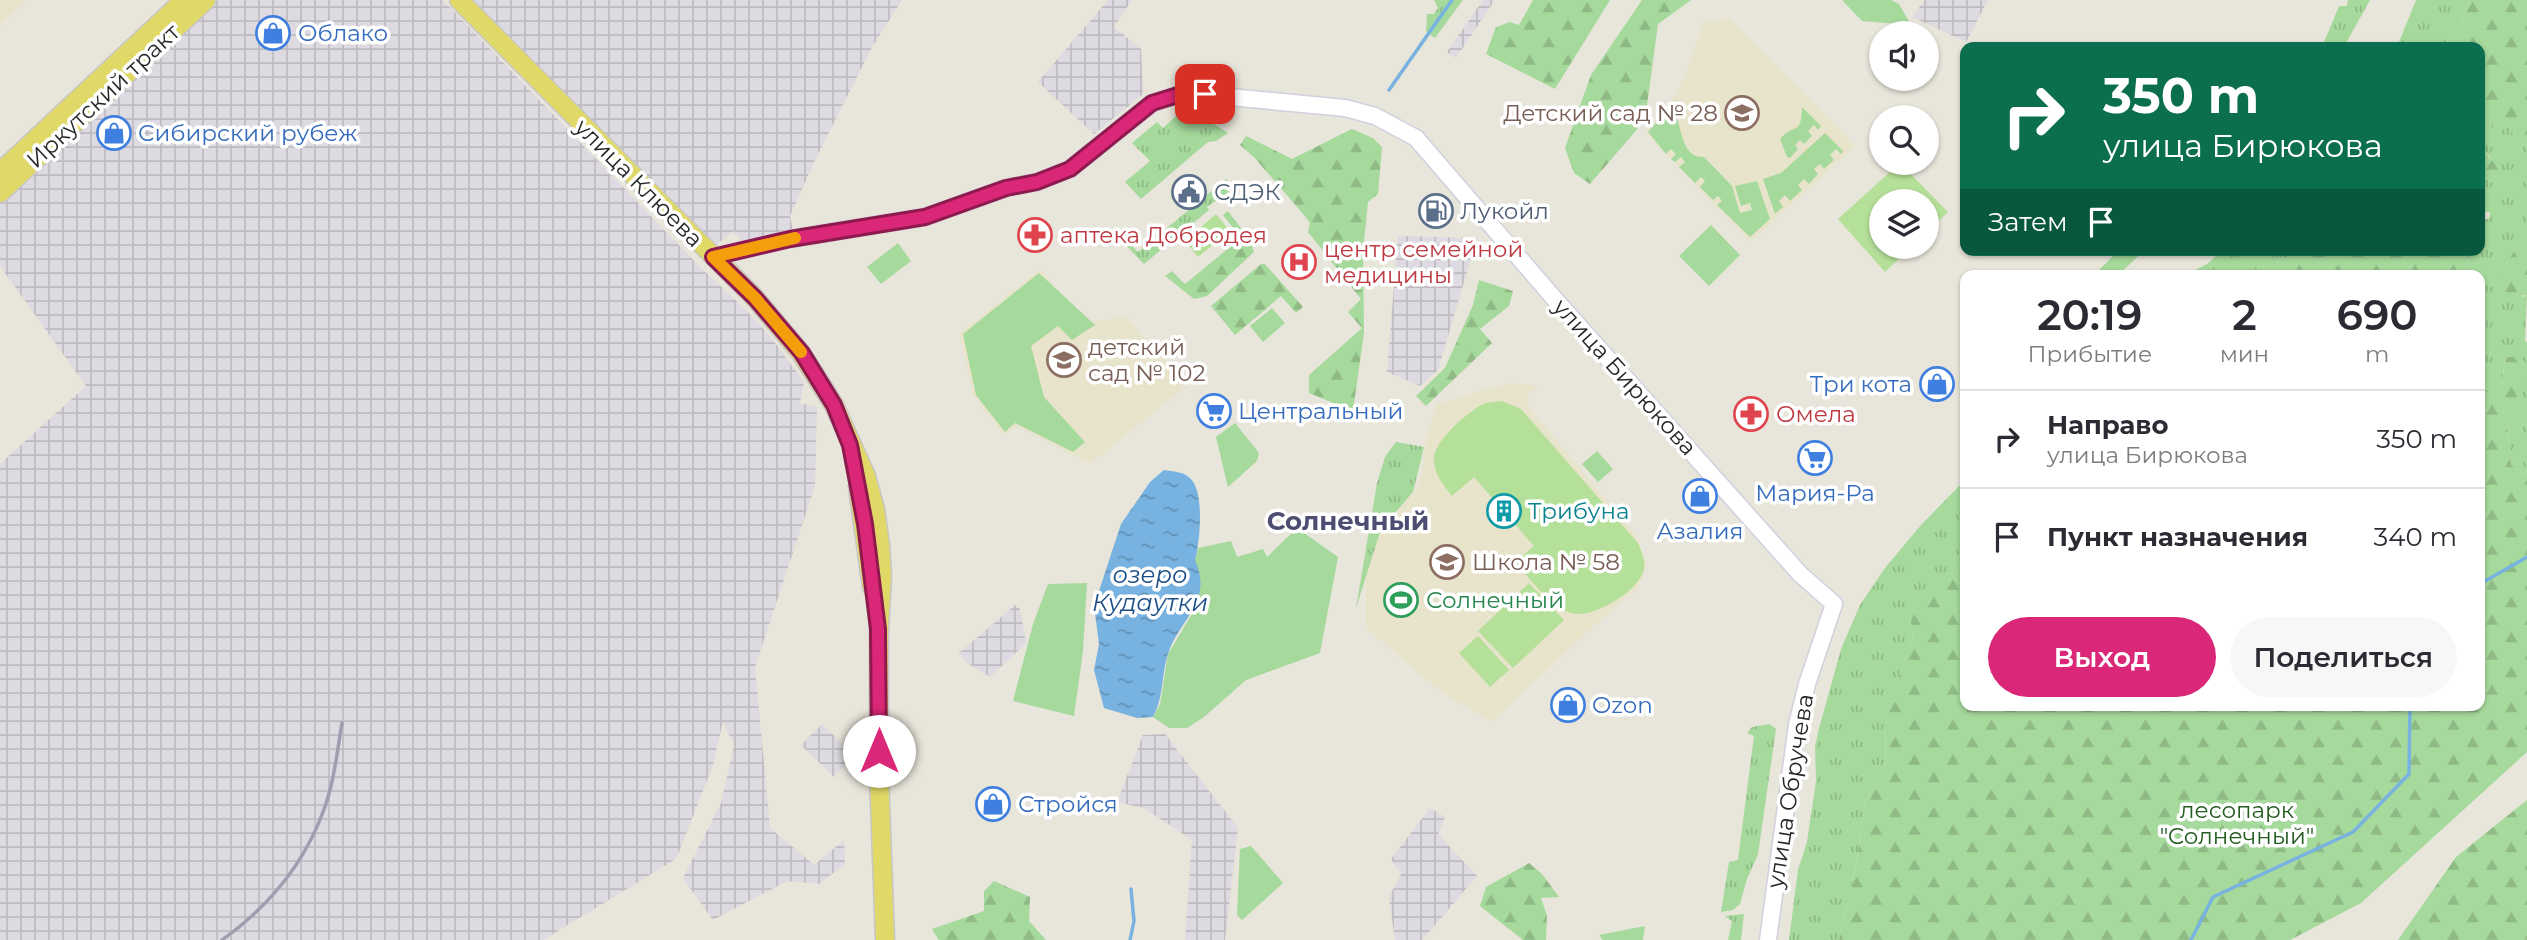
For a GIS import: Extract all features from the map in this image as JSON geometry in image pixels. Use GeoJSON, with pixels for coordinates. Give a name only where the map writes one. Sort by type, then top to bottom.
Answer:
{"type":"FeatureCollection","features":[{"type":"Feature","properties":{"kind":"main road","name":"Иркутский тракт"},"geometry":{"type":"LineString","coordinates":[[0,172],[184,0]]}},
{"type":"Feature","properties":{"kind":"main road","name":"Иркутский тракт"},"geometry":{"type":"LineString","coordinates":[[0,193],[206,0]]}},
{"type":"Feature","properties":{"kind":"main road","name":"улица Клюева"},"geometry":{"type":"LineString","coordinates":[[459,0],[755,298],[802,353],[834,405],[866,476],[878,522],[882,576],[878,629],[879,774],[885,940]]}},
{"type":"Feature","properties":{"kind":"street","name":"улица Бирюкова"},"geometry":{"type":"LineString","coordinates":[[713,257],[790,239],[925,217],[1006,188],[1044,180],[1070,169],[1152,103],[1181,94],[1345,108],[1375,116],[1416,138],[1552,296],[1800,574],[1834,604]]}},
{"type":"Feature","properties":{"kind":"street","name":"улица Обручева"},"geometry":{"type":"LineString","coordinates":[[1768,940],[1797,725],[1807,684],[1834,604]]}},
{"type":"Feature","properties":{"kind":"shaded area"},"geometry":{"type":"Polygon","coordinates":[[[0,0],[27,0],[0,25],[0,0]]]}},
{"type":"Feature","properties":{"kind":"shaded area"},"geometry":{"type":"Polygon","coordinates":[[[217,0],[443,0],[699,266],[744,308],[770,336],[804,382],[800,403],[817,407],[815,486],[755,667],[770,828],[814,865],[844,840],[845,864],[819,884],[787,881],[713,920],[683,878],[721,803],[734,745],[723,722],[712,768],[676,859],[543,940],[0,940],[0,464],[86,386],[0,266],[0,202],[133,75],[217,0]]]}},
{"type":"Feature","properties":{"kind":"shaded area"},"geometry":{"type":"Polygon","coordinates":[[[474,0],[902,0],[871,49],[815,160],[790,216],[793,231],[748,243],[740,239],[734,231],[716,245],[474,0]]]}},
{"type":"Feature","properties":{"kind":"shaded area"},"geometry":{"type":"Polygon","coordinates":[[[1108,0],[1132,0],[1114,27],[1141,49],[1143,94],[1094,134],[1038,82],[1108,0]]]}},
{"type":"Feature","properties":{"kind":"shaded area"},"geometry":{"type":"Polygon","coordinates":[[[1483,0],[1495,0],[1456,58],[1447,52],[1483,0]]]}},
{"type":"Feature","properties":{"kind":"shaded area"},"geometry":{"type":"Polygon","coordinates":[[[1925,0],[1988,0],[1966,42],[1939,30],[1939,21],[1921,21],[1912,17],[1925,0]]]}},
{"type":"Feature","properties":{"kind":"shaded area","name":"Детский сад № 28"},"geometry":{"type":"Polygon","coordinates":[[[1729,18],[1855,146],[1750,242],[1645,132],[1678,93],[1704,23],[1729,18]]]}},
{"type":"Feature","properties":{"kind":"shaded area"},"geometry":{"type":"Polygon","coordinates":[[[1398,236],[1477,238],[1438,370],[1420,386],[1387,372],[1398,236]]]}},
{"type":"Feature","properties":{"kind":"shaded area","name":"детский сад № 102"},"geometry":{"type":"Polygon","coordinates":[[[1040,269],[1083,321],[1126,316],[1186,386],[1090,464],[1017,426],[1004,435],[973,395],[960,333],[1040,269]]]}},
{"type":"Feature","properties":{"kind":"shaded area"},"geometry":{"type":"Polygon","coordinates":[[[1509,383],[1538,386],[1526,397],[1527,405],[1637,537],[1646,567],[1638,588],[1491,722],[1438,689],[1366,628],[1366,572],[1378,530],[1414,492],[1422,475],[1426,439],[1437,404],[1509,383]]]}},
{"type":"Feature","properties":{"kind":"shaded area"},"geometry":{"type":"Polygon","coordinates":[[[1015,605],[1020,609],[1026,643],[990,677],[966,662],[959,653],[1015,605]]]}},
{"type":"Feature","properties":{"kind":"shaded area"},"geometry":{"type":"Polygon","coordinates":[[[822,724],[854,755],[834,777],[801,745],[822,724]]]}},
{"type":"Feature","properties":{"kind":"shaded area"},"geometry":{"type":"Polygon","coordinates":[[[1165,734],[1238,828],[1225,940],[1185,940],[1192,840],[1144,808],[1117,802],[1143,735],[1165,734]]]}},
{"type":"Feature","properties":{"kind":"shaded area"},"geometry":{"type":"Polygon","coordinates":[[[1430,808],[1445,817],[1438,834],[1477,876],[1422,940],[1395,940],[1389,897],[1401,874],[1391,859],[1430,808]]]}},
{"type":"Feature","properties":{"kind":"green space"},"geometry":{"type":"Polygon","coordinates":[[[1434,0],[1463,0],[1435,38],[1426,32],[1427,14],[1434,14],[1438,8],[1434,0]]]}},
{"type":"Feature","properties":{"kind":"green space"},"geometry":{"type":"Polygon","coordinates":[[[1533,0],[1610,0],[1555,89],[1486,54],[1496,27],[1510,22],[1519,25],[1533,0]]]}},
{"type":"Feature","properties":{"kind":"green space"},"geometry":{"type":"Polygon","coordinates":[[[1642,0],[1691,0],[1658,24],[1645,120],[1590,184],[1574,173],[1565,148],[1591,75],[1642,0]]]}},
{"type":"Feature","properties":{"kind":"green space"},"geometry":{"type":"Polygon","coordinates":[[[1842,0],[1891,0],[1899,4],[1909,21],[1869,22],[1862,21],[1842,0]]]}},
{"type":"Feature","properties":{"kind":"green space"},"geometry":{"type":"Polygon","coordinates":[[[2348,0],[2370,0],[2347,42],[2324,42],[2339,6],[2347,6],[2348,0]]]}},
{"type":"Feature","properties":{"kind":"green space"},"geometry":{"type":"Polygon","coordinates":[[[2416,0],[2469,0],[2457,35],[2452,42],[2399,42],[2416,0]]]}},
{"type":"Feature","properties":{"kind":"green space"},"geometry":{"type":"Polygon","coordinates":[[[2469,0],[2527,0],[2527,140],[2517,138],[2505,121],[2493,128],[2485,122],[2485,42],[2452,42],[2457,35],[2469,0]]]}},
{"type":"Feature","properties":{"kind":"green space"},"geometry":{"type":"Polygon","coordinates":[[[1191,102],[1196,104],[1206,119],[1228,133],[1216,141],[1208,142],[1141,199],[1125,182],[1150,161],[1132,143],[1157,122],[1163,128],[1191,102]]]}},
{"type":"Feature","properties":{"kind":"green space"},"geometry":{"type":"Polygon","coordinates":[[[1802,107],[1821,126],[1818,130],[1814,125],[1808,131],[1812,136],[1804,144],[1800,140],[1795,145],[1798,149],[1790,158],[1787,157],[1780,139],[1799,126],[1802,107]]]}},
{"type":"Feature","properties":{"kind":"green space"},"geometry":{"type":"Polygon","coordinates":[[[1666,112],[1677,118],[1682,138],[1692,154],[1704,157],[1732,186],[1740,213],[1752,210],[1750,203],[1741,206],[1735,186],[1757,181],[1770,219],[1750,237],[1717,205],[1722,201],[1718,196],[1713,200],[1700,187],[1705,181],[1701,177],[1695,183],[1679,167],[1685,162],[1681,157],[1675,162],[1671,159],[1676,154],[1671,149],[1666,154],[1648,132],[1666,112]]]}},
{"type":"Feature","properties":{"kind":"green space"},"geometry":{"type":"Polygon","coordinates":[[[2505,121],[2517,138],[2527,140],[2527,243],[2522,240],[2492,280],[2523,297],[2527,295],[2525,475],[2511,465],[2507,427],[2521,402],[2505,357],[2502,386],[2485,394],[2485,270],[2465,270],[2469,256],[2485,256],[2485,220],[2489,218],[2490,212],[2485,212],[2485,178],[2493,182],[2490,157],[2485,152],[2485,122],[2493,128],[2505,121]]]}},
{"type":"Feature","properties":{"kind":"green space"},"geometry":{"type":"Polygon","coordinates":[[[1352,129],[1373,138],[1382,147],[1378,194],[1368,202],[1363,251],[1364,333],[1353,411],[1309,393],[1309,375],[1362,328],[1348,312],[1361,299],[1308,232],[1310,223],[1304,215],[1254,157],[1240,145],[1246,136],[1292,159],[1352,129]]]}},
{"type":"Feature","properties":{"kind":"green space"},"geometry":{"type":"Polygon","coordinates":[[[1825,133],[1843,151],[1841,154],[1836,149],[1830,155],[1834,160],[1824,169],[1820,164],[1814,169],[1818,174],[1809,184],[1804,179],[1798,185],[1802,190],[1790,201],[1785,195],[1779,201],[1783,207],[1775,214],[1763,179],[1781,173],[1825,133]]]}},
{"type":"Feature","properties":{"kind":"green space"},"geometry":{"type":"Polygon","coordinates":[[[2485,153],[2503,173],[2493,182],[2485,178],[2485,153]]]}},
{"type":"Feature","properties":{"kind":"green space"},"geometry":{"type":"Polygon","coordinates":[[[1887,175],[1912,175],[1925,189],[1871,189],[1887,175]]]}},
{"type":"Feature","properties":{"kind":"green space"},"geometry":{"type":"Polygon","coordinates":[[[1226,179],[1234,188],[1207,207],[1209,210],[1144,264],[1121,240],[1124,237],[1138,252],[1226,179]]]}},
{"type":"Feature","properties":{"kind":"green space"},"geometry":{"type":"Polygon","coordinates":[[[1869,191],[1869,254],[1838,219],[1869,191]]]}},
{"type":"Feature","properties":{"kind":"green space"},"geometry":{"type":"Polygon","coordinates":[[[1939,203],[1948,212],[1939,221],[1939,203]]]}},
{"type":"Feature","properties":{"kind":"green space"},"geometry":{"type":"Polygon","coordinates":[[[1228,211],[1250,240],[1254,252],[1207,296],[1194,299],[1165,276],[1172,271],[1185,284],[1241,238],[1223,215],[1228,211]]]}},
{"type":"Feature","properties":{"kind":"green space"},"geometry":{"type":"Polygon","coordinates":[[[1216,214],[1230,231],[1198,257],[1185,241],[1216,214]]]}},
{"type":"Feature","properties":{"kind":"green space"},"geometry":{"type":"Polygon","coordinates":[[[1711,225],[1740,255],[1709,286],[1679,256],[1711,225]]]}},
{"type":"Feature","properties":{"kind":"green space"},"geometry":{"type":"Polygon","coordinates":[[[2522,239],[2527,243],[2527,295],[2503,299],[2492,280],[2522,239]]]}},
{"type":"Feature","properties":{"kind":"green space"},"geometry":{"type":"Polygon","coordinates":[[[898,243],[911,261],[881,284],[867,267],[898,243]]]}},
{"type":"Feature","properties":{"kind":"green space"},"geometry":{"type":"Polygon","coordinates":[[[2113,256],[2139,256],[2123,270],[2099,270],[2113,256]]]}},
{"type":"Feature","properties":{"kind":"green space"},"geometry":{"type":"Polygon","coordinates":[[[2216,256],[2284,256],[2268,270],[2196,270],[2216,256]]]}},
{"type":"Feature","properties":{"kind":"green space"},"geometry":{"type":"Polygon","coordinates":[[[2284,256],[2469,256],[2465,270],[2268,270],[2284,256]]]}},
{"type":"Feature","properties":{"kind":"green space"},"geometry":{"type":"Polygon","coordinates":[[[1873,259],[1899,259],[1885,272],[1873,259]]]}},
{"type":"Feature","properties":{"kind":"green space"},"geometry":{"type":"Polygon","coordinates":[[[1261,264],[1265,264],[1303,307],[1296,313],[1281,296],[1235,335],[1211,306],[1261,264]]]}},
{"type":"Feature","properties":{"kind":"green space"},"geometry":{"type":"Polygon","coordinates":[[[1039,273],[1095,325],[1072,340],[1058,326],[1031,346],[1044,397],[1085,442],[1073,452],[1015,423],[1005,432],[976,395],[963,334],[1039,273]]]}},
{"type":"Feature","properties":{"kind":"green space"},"geometry":{"type":"Polygon","coordinates":[[[1479,280],[1513,291],[1509,306],[1480,329],[1492,343],[1426,406],[1416,396],[1445,368],[1473,305],[1479,280]]]}},
{"type":"Feature","properties":{"kind":"green space"},"geometry":{"type":"Polygon","coordinates":[[[1272,308],[1285,323],[1263,342],[1250,326],[1272,308]]]}},
{"type":"Feature","properties":{"kind":"green space","name":"лесопарк \"Солнечный\""},"geometry":{"type":"Polygon","coordinates":[[[2505,357],[2518,357],[2524,368],[2525,380],[2521,402],[2507,427],[2511,465],[2525,475],[2527,469],[2527,752],[2361,903],[2290,940],[1839,940],[1855,872],[1865,802],[1885,772],[1886,725],[1892,694],[1913,637],[1910,615],[1930,579],[1950,572],[1960,584],[1960,711],[2485,711],[2485,394],[2502,386],[2505,357]]]}},
{"type":"Feature","properties":{"kind":"green space"},"geometry":{"type":"Polygon","coordinates":[[[1502,401],[1521,409],[1638,543],[1644,563],[1641,577],[1614,602],[1580,614],[1563,610],[1556,605],[1515,562],[1534,546],[1474,477],[1452,496],[1438,476],[1434,462],[1443,438],[1466,415],[1481,405],[1502,401]]]}},
{"type":"Feature","properties":{"kind":"green space"},"geometry":{"type":"Polygon","coordinates":[[[1235,423],[1259,453],[1257,461],[1228,487],[1216,437],[1235,423]]]}},
{"type":"Feature","properties":{"kind":"green space"},"geometry":{"type":"Polygon","coordinates":[[[1396,442],[1424,447],[1413,492],[1381,529],[1356,608],[1377,483],[1385,457],[1396,442]]]}},
{"type":"Feature","properties":{"kind":"green space"},"geometry":{"type":"Polygon","coordinates":[[[1597,451],[1613,469],[1598,482],[1582,464],[1597,451]]]}},
{"type":"Feature","properties":{"kind":"green space"},"geometry":{"type":"Polygon","coordinates":[[[1960,485],[1960,584],[1950,572],[1910,615],[1913,637],[1892,694],[1886,725],[1885,772],[1865,802],[1855,872],[1839,940],[1789,940],[1798,870],[1807,842],[1816,781],[1815,748],[1841,649],[1860,605],[1885,568],[1921,525],[1960,485]]]}},
{"type":"Feature","properties":{"kind":"green space"},"geometry":{"type":"Polygon","coordinates":[[[1297,528],[1338,557],[1320,653],[1246,680],[1204,717],[1187,728],[1169,728],[1153,717],[1160,704],[1168,654],[1196,607],[1195,560],[1198,548],[1231,541],[1237,557],[1263,549],[1267,557],[1297,528]]]}},
{"type":"Feature","properties":{"kind":"green space"},"geometry":{"type":"Polygon","coordinates":[[[1087,583],[1083,651],[1074,716],[1013,701],[1033,624],[1048,584],[1087,583]]]}},
{"type":"Feature","properties":{"kind":"green space"},"geometry":{"type":"Polygon","coordinates":[[[1529,583],[1564,620],[1513,668],[1478,631],[1529,583]]]}},
{"type":"Feature","properties":{"kind":"green space"},"geometry":{"type":"Polygon","coordinates":[[[1478,636],[1509,670],[1490,687],[1459,653],[1478,636]]]}},
{"type":"Feature","properties":{"kind":"green space"},"geometry":{"type":"Polygon","coordinates":[[[1769,724],[1776,729],[1758,854],[1740,904],[1733,910],[1721,912],[1729,862],[1738,860],[1754,736],[1747,733],[1752,727],[1769,724]]]}},
{"type":"Feature","properties":{"kind":"green space"},"geometry":{"type":"Polygon","coordinates":[[[2527,800],[2527,940],[2398,940],[2456,857],[2527,800]]]}},
{"type":"Feature","properties":{"kind":"green space"},"geometry":{"type":"Polygon","coordinates":[[[1251,846],[1283,883],[1242,920],[1237,915],[1240,849],[1251,846]]]}},
{"type":"Feature","properties":{"kind":"green space"},"geometry":{"type":"Polygon","coordinates":[[[1529,863],[1542,874],[1559,897],[1541,898],[1547,916],[1546,940],[1523,940],[1480,906],[1486,887],[1529,863]]]}},
{"type":"Feature","properties":{"kind":"green space"},"geometry":{"type":"Polygon","coordinates":[[[994,881],[1030,897],[1029,921],[1046,940],[939,940],[932,929],[984,911],[984,891],[994,881]]]}},
{"type":"Feature","properties":{"kind":"green space"},"geometry":{"type":"Polygon","coordinates":[[[1744,914],[1741,940],[1728,940],[1732,921],[1725,916],[1744,914]]]}},
{"type":"Feature","properties":{"kind":"green space"},"geometry":{"type":"Polygon","coordinates":[[[1645,926],[1643,940],[1603,940],[1599,935],[1645,926]]]}},
{"type":"Feature","properties":{"kind":"water","name":"озеро Кудаутки"},"geometry":{"type":"Polygon","coordinates":[[[1164,470],[1178,472],[1190,478],[1198,494],[1200,530],[1195,560],[1200,575],[1200,587],[1193,610],[1168,654],[1159,702],[1153,717],[1137,718],[1104,708],[1094,670],[1099,644],[1094,606],[1121,524],[1150,482],[1164,470]]]}},
{"type":"Feature","properties":{"kind":"waterway"},"geometry":{"type":"LineString","coordinates":[[1389,90],[1452,0]]}},
{"type":"Feature","properties":{"kind":"waterway"},"geometry":{"type":"LineString","coordinates":[[2485,581],[2527,557]]}},
{"type":"Feature","properties":{"kind":"waterway"},"geometry":{"type":"LineString","coordinates":[[2191,940],[2213,897],[2353,832],[2409,774],[2410,711]]}},
{"type":"Feature","properties":{"kind":"waterway"},"geometry":{"type":"LineString","coordinates":[[1130,940],[1134,921],[1131,889]]}},
{"type":"Feature","properties":{"kind":"railway"},"geometry":{"type":"LineString","coordinates":[[222,940],[254,914],[282,884],[315,832],[327,801],[342,723]]}},
{"type":"Feature","properties":{"kind":"slow traffic"},"geometry":{"type":"LineString","coordinates":[[795,238],[713,257],[755,298],[801,352]]}},
{"type":"Feature","properties":{"kind":"place","name":"Облако"},"geometry":{"type":"Point","coordinates":[273,33]}},
{"type":"Feature","properties":{"kind":"place","name":"Детский сад № 28"},"geometry":{"type":"Point","coordinates":[1742,113]}},
{"type":"Feature","properties":{"kind":"place","name":"Сибирский рубеж"},"geometry":{"type":"Point","coordinates":[114,133]}},
{"type":"Feature","properties":{"kind":"place","name":"СДЭК"},"geometry":{"type":"Point","coordinates":[1189,192]}},
{"type":"Feature","properties":{"kind":"place","name":"Лукойл"},"geometry":{"type":"Point","coordinates":[1436,211]}},
{"type":"Feature","properties":{"kind":"place","name":"аптека Добродея"},"geometry":{"type":"Point","coordinates":[1035,235]}},
{"type":"Feature","properties":{"kind":"place","name":"центр семейной медицины"},"geometry":{"type":"Point","coordinates":[1299,262]}},
{"type":"Feature","properties":{"kind":"place","name":"детский сад № 102"},"geometry":{"type":"Point","coordinates":[1064,360]}},
{"type":"Feature","properties":{"kind":"place","name":"Три кота"},"geometry":{"type":"Point","coordinates":[1937,384]}},
{"type":"Feature","properties":{"kind":"place","name":"Центральный"},"geometry":{"type":"Point","coordinates":[1214,411]}},
{"type":"Feature","properties":{"kind":"place","name":"Омела"},"geometry":{"type":"Point","coordinates":[1751,414]}},
{"type":"Feature","properties":{"kind":"place","name":"Мария-Ра"},"geometry":{"type":"Point","coordinates":[1815,458]}},
{"type":"Feature","properties":{"kind":"place","name":"Азалия"},"geometry":{"type":"Point","coordinates":[1700,496]}},
{"type":"Feature","properties":{"kind":"place","name":"Трибуна"},"geometry":{"type":"Point","coordinates":[1504,511]}},
{"type":"Feature","properties":{"kind":"place","name":"Школа № 58"},"geometry":{"type":"Point","coordinates":[1447,562]}},
{"type":"Feature","properties":{"kind":"place","name":"Солнечный"},"geometry":{"type":"Point","coordinates":[1401,600]}},
{"type":"Feature","properties":{"kind":"place","name":"Ozon"},"geometry":{"type":"Point","coordinates":[1568,705]}},
{"type":"Feature","properties":{"kind":"place","name":"Стройся"},"geometry":{"type":"Point","coordinates":[993,804]}},
{"type":"Feature","properties":{"kind":"district","name":"Солнечный"},"geometry":{"type":"Point","coordinates":[1348,521]}},
{"type":"Feature","properties":{"kind":"route"},"geometry":{"type":"LineString","coordinates":[[879,751],[878,629],[865,524],[850,445],[834,405],[802,353],[755,298],[713,257],[790,239],[925,217],[990,193],[1037,182],[1070,169],[1152,103],[1181,94],[1205,94]]}}]}
